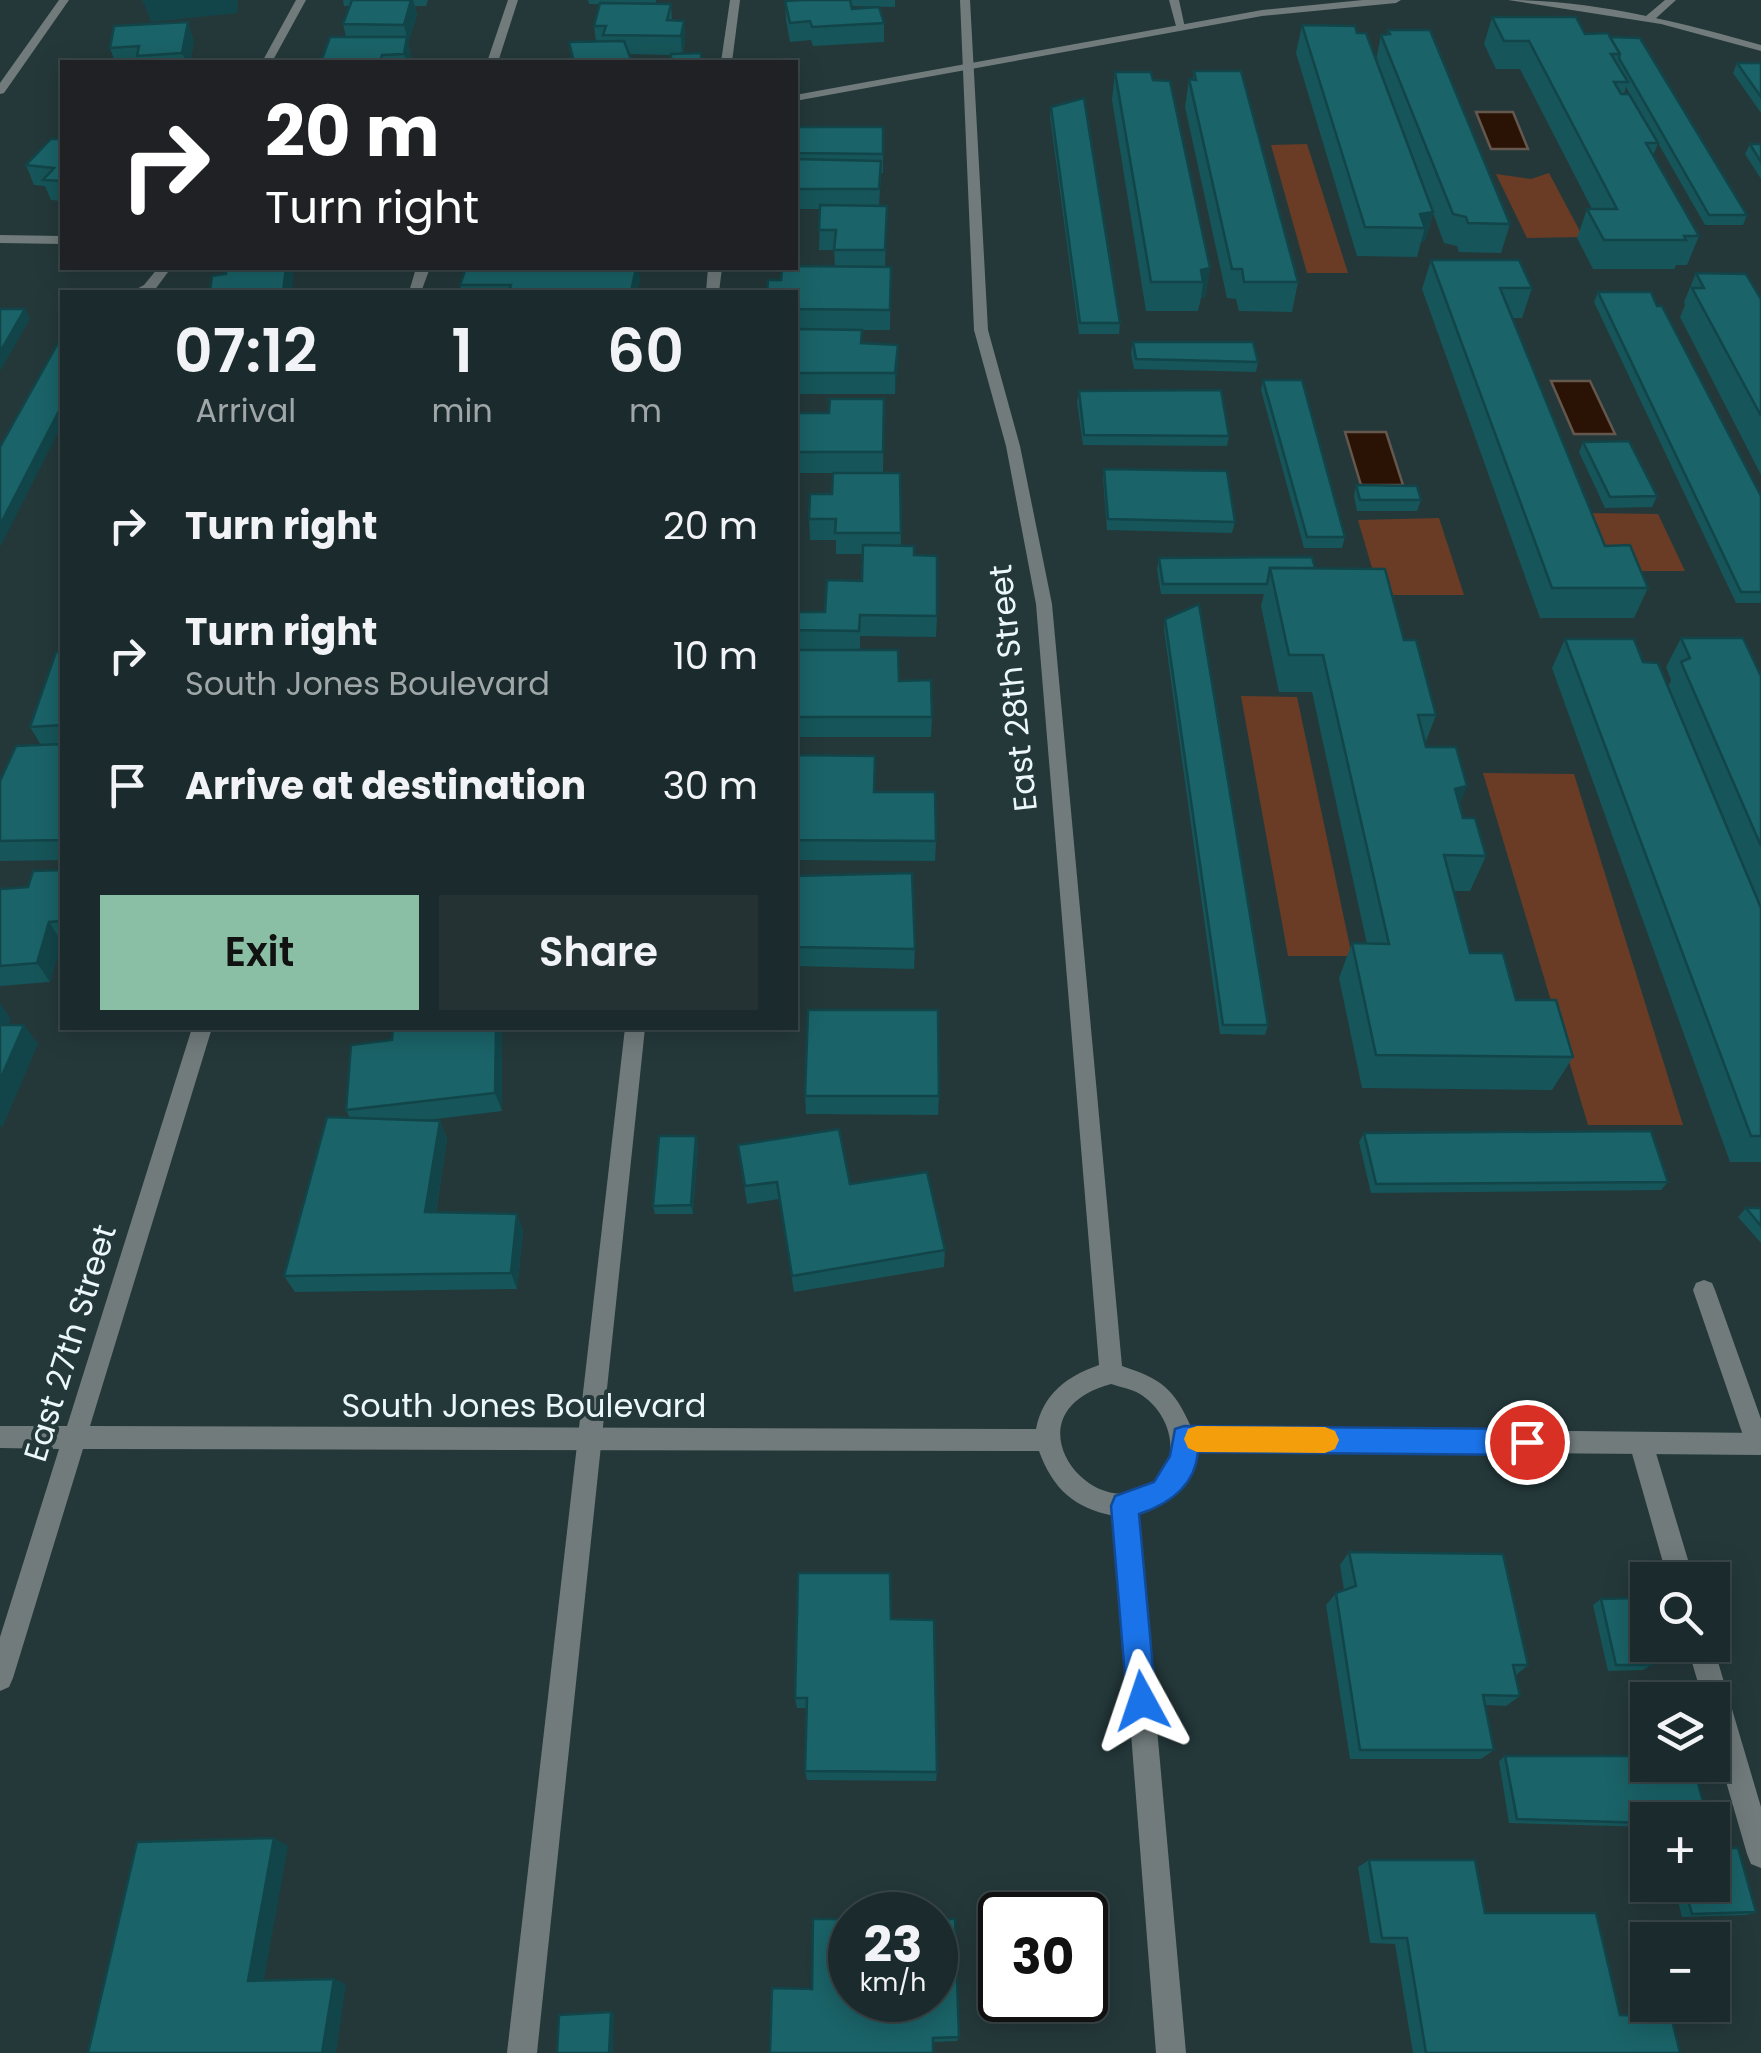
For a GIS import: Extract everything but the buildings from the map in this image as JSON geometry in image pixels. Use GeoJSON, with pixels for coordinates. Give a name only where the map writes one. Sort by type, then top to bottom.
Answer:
{"type":"FeatureCollection","features":[{"type":"Feature","properties":{"kind":"street"},"geometry":{"type":"LineString","coordinates":[[0,91],[64,0]]}},
{"type":"Feature","properties":{"kind":"street"},"geometry":{"type":"LineString","coordinates":[[269,60],[301,0]]}},
{"type":"Feature","properties":{"kind":"street"},"geometry":{"type":"LineString","coordinates":[[493,60],[513,0]]}},
{"type":"Feature","properties":{"kind":"street"},"geometry":{"type":"LineString","coordinates":[[726,60],[735,0]]}},
{"type":"Feature","properties":{"kind":"street","name":"East 28th Street"},"geometry":{"type":"LineString","coordinates":[[965,0],[982,330],[1013,446],[1044,604],[1111,1374]]}},
{"type":"Feature","properties":{"kind":"street"},"geometry":{"type":"LineString","coordinates":[[1174,0],[1181,26]]}},
{"type":"Feature","properties":{"kind":"street"},"geometry":{"type":"LineString","coordinates":[[798,97],[1181,26],[1305,7],[1396,0]]}},
{"type":"Feature","properties":{"kind":"street"},"geometry":{"type":"LineString","coordinates":[[1513,0],[1650,18],[1761,48]]}},
{"type":"Feature","properties":{"kind":"street"},"geometry":{"type":"LineString","coordinates":[[1650,18],[1671,0]]}},
{"type":"Feature","properties":{"kind":"street"},"geometry":{"type":"LineString","coordinates":[[0,239],[60,240]]}},
{"type":"Feature","properties":{"kind":"street"},"geometry":{"type":"LineString","coordinates":[[142,290],[162,270]]}},
{"type":"Feature","properties":{"kind":"street","name":"East 27th Street"},"geometry":{"type":"LineString","coordinates":[[0,1678],[201,1030]]}},
{"type":"Feature","properties":{"kind":"street"},"geometry":{"type":"LineString","coordinates":[[522,2053],[635,1030]]}},
{"type":"Feature","properties":{"kind":"street"},"geometry":{"type":"LineString","coordinates":[[1184,1438],[1760,1444],[1704,1290]]}},
{"type":"Feature","properties":{"kind":"street"},"geometry":{"type":"LineString","coordinates":[[1111,1374],[1142,1382],[1168,1401],[1184,1438],[1184,1459],[1164,1492],[1125,1506],[1082,1494],[1054,1462],[1048,1440],[1049,1420],[1072,1386],[1111,1374]]}},
{"type":"Feature","properties":{"kind":"street","name":"South Jones Boulevard"},"geometry":{"type":"LineString","coordinates":[[0,1436],[1048,1440]]}},
{"type":"Feature","properties":{"kind":"street"},"geometry":{"type":"LineString","coordinates":[[1641,1443],[1676,1562]]}},
{"type":"Feature","properties":{"kind":"street"},"geometry":{"type":"LineString","coordinates":[[1125,1506],[1171,2053]]}},
{"type":"Feature","properties":{"kind":"street"},"geometry":{"type":"LineString","coordinates":[[1705,1662],[1761,1854]]}},
{"type":"Feature","properties":{"kind":"shaded area"},"geometry":{"type":"Polygon","coordinates":[[[1476,112],[1513,112],[1528,149],[1491,149],[1476,112]]]}},
{"type":"Feature","properties":{"kind":"shaded area"},"geometry":{"type":"Polygon","coordinates":[[[1307,144],[1348,273],[1307,273],[1271,145],[1307,144]]]}},
{"type":"Feature","properties":{"kind":"shaded area"},"geometry":{"type":"Polygon","coordinates":[[[1549,173],[1583,237],[1527,238],[1496,174],[1531,179],[1549,173]]]}},
{"type":"Feature","properties":{"kind":"shaded area"},"geometry":{"type":"Polygon","coordinates":[[[1551,381],[1590,381],[1615,434],[1574,434],[1551,381]]]}},
{"type":"Feature","properties":{"kind":"shaded area"},"geometry":{"type":"Polygon","coordinates":[[[1345,432],[1386,432],[1403,485],[1361,485],[1345,432]]]}},
{"type":"Feature","properties":{"kind":"shaded area"},"geometry":{"type":"Polygon","coordinates":[[[1586,513],[1658,514],[1685,571],[1609,571],[1586,513]]]}},
{"type":"Feature","properties":{"kind":"shaded area"},"geometry":{"type":"Polygon","coordinates":[[[1439,518],[1464,595],[1380,595],[1358,520],[1439,518]]]}},
{"type":"Feature","properties":{"kind":"shaded area"},"geometry":{"type":"Polygon","coordinates":[[[1241,696],[1297,697],[1352,956],[1288,956],[1241,696]]]}},
{"type":"Feature","properties":{"kind":"shaded area"},"geometry":{"type":"Polygon","coordinates":[[[1483,773],[1574,774],[1683,1125],[1588,1125],[1483,773]]]}},
{"type":"Feature","properties":{"kind":"slow traffic"},"geometry":{"type":"LineString","coordinates":[[1197,1439],[1325,1440]]}},
{"type":"Feature","properties":{"kind":"route"},"geometry":{"type":"LineString","coordinates":[[1142,1701],[1125,1506],[1146,1502],[1164,1492],[1184,1459],[1184,1438],[1527,1442]]}}]}
